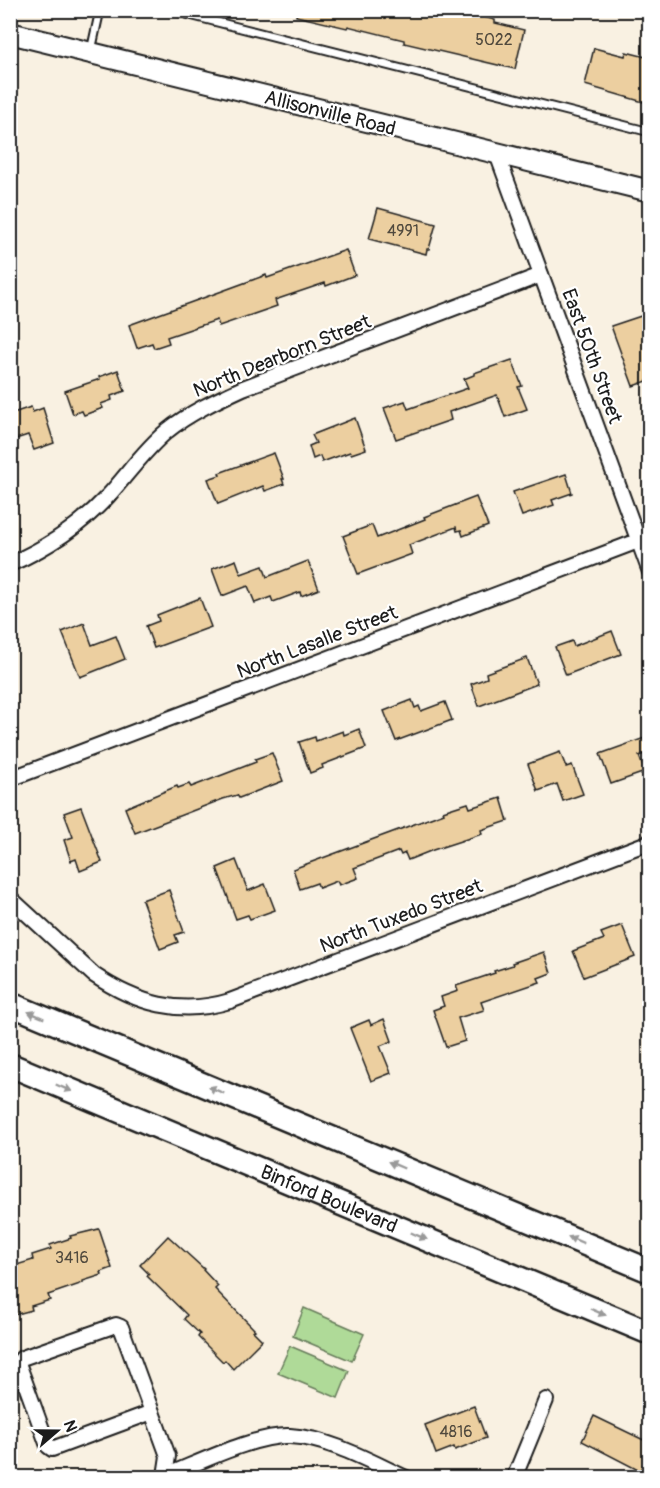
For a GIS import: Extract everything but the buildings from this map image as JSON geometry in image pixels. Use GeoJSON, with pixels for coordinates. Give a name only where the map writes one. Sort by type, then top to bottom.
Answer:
{"type":"FeatureCollection","features":[{"type":"Feature","properties":{"kind":"main road","name":"Allisonville Road"},"geometry":{"type":"LineString","coordinates":[[10,33],[650,191]]}},
{"type":"Feature","properties":{"kind":"main road"},"geometry":{"type":"LineString","coordinates":[[10,1004],[650,1271]]}},
{"type":"Feature","properties":{"kind":"main road","name":"Binford Boulevard"},"geometry":{"type":"LineString","coordinates":[[10,1065],[650,1333]]}},
{"type":"Feature","properties":{"kind":"street","name":"East 50th Street"},"geometry":{"type":"LineString","coordinates":[[497,154],[650,572]]}},
{"type":"Feature","properties":{"kind":"street","name":"North Dearborn Street"},"geometry":{"type":"LineString","coordinates":[[10,564],[44,547],[79,523],[110,494],[155,442],[182,420],[213,402],[243,388],[541,275]]}},
{"type":"Feature","properties":{"kind":"street","name":"North Lasalle Street"},"geometry":{"type":"LineString","coordinates":[[10,779],[638,541]]}},
{"type":"Feature","properties":{"kind":"street","name":"North Tuxedo Street"},"geometry":{"type":"LineString","coordinates":[[10,898],[94,975],[129,996],[163,1006],[197,1007],[230,1001],[650,842]]}},
{"type":"Feature","properties":{"kind":"street"},"geometry":{"type":"LineString","coordinates":[[152,1412],[52,1449],[48,1446],[18,1363],[22,1358],[116,1324],[119,1325],[152,1412],[168,1456],[163,1477]]}},
{"type":"Feature","properties":{"kind":"street"},"geometry":{"type":"LineString","coordinates":[[514,1478],[546,1400]]}},
{"type":"Feature","properties":{"kind":"street"},"geometry":{"type":"LineString","coordinates":[[163,1477],[258,1440],[289,1436],[327,1444],[406,1478]]}},
{"type":"Feature","properties":{"kind":"lane"},"geometry":{"type":"LineString","coordinates":[[90,54],[100,10]]}},
{"type":"Feature","properties":{"kind":"lane"},"geometry":{"type":"LineString","coordinates":[[170,10],[650,132]]}},
{"type":"Feature","properties":{"kind":"green space"},"geometry":{"type":"Polygon","coordinates":[[[304,1308],[364,1334],[352,1361],[293,1336],[304,1308]]]}},
{"type":"Feature","properties":{"kind":"green space"},"geometry":{"type":"Polygon","coordinates":[[[290,1346],[349,1371],[338,1398],[278,1373],[290,1346]]]}}]}
